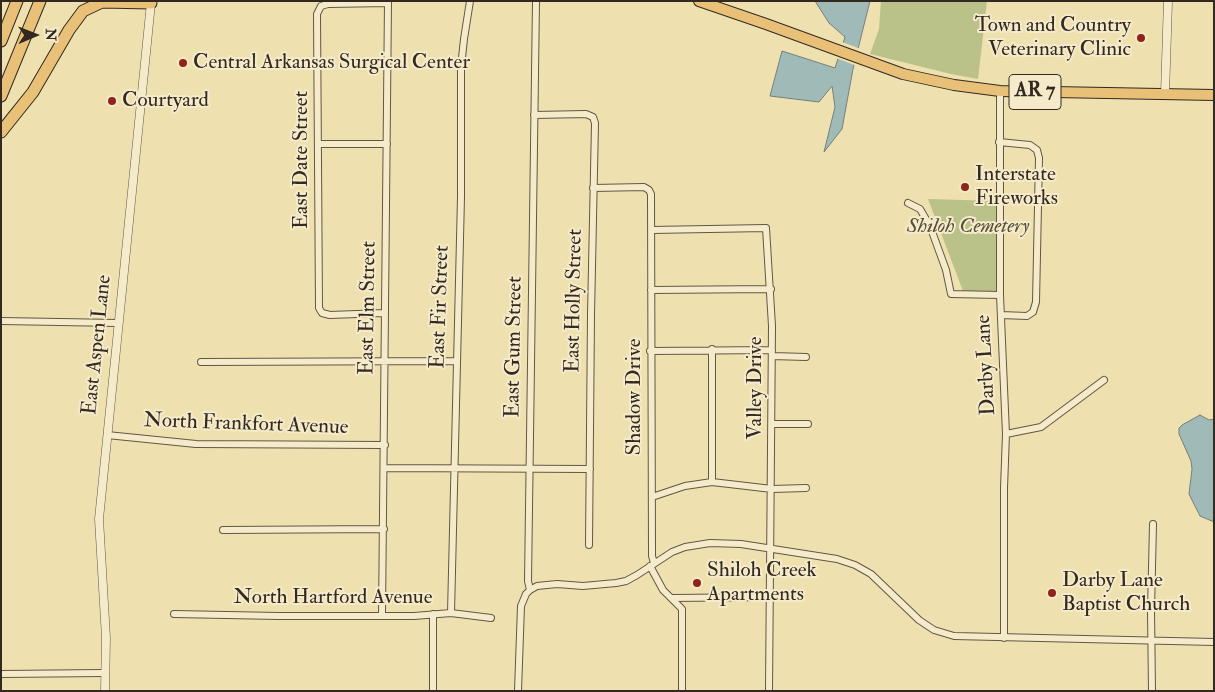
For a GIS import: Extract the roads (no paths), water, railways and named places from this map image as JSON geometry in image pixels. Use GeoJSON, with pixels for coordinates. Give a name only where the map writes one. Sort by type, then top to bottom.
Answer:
{"type":"FeatureCollection","features":[{"type":"Feature","properties":{"kind":"highway"},"geometry":{"type":"LineString","coordinates":[[1,40],[17,1]]}},
{"type":"Feature","properties":{"kind":"highway"},"geometry":{"type":"LineString","coordinates":[[1,96],[40,1]]}},
{"type":"Feature","properties":{"kind":"highway"},"geometry":{"type":"LineString","coordinates":[[1,132],[33,92],[69,30],[83,11],[102,2],[151,3]]}},
{"type":"Feature","properties":{"kind":"main road","name":"AR 7"},"geometry":{"type":"LineString","coordinates":[[699,1],[903,74],[974,89],[1214,95]]}},
{"type":"Feature","properties":{"kind":"street","name":"East Fir Street"},"geometry":{"type":"LineString","coordinates":[[450,613],[461,197],[462,67],[470,1]]}},
{"type":"Feature","properties":{"kind":"street","name":"East Gum Street"},"geometry":{"type":"LineString","coordinates":[[518,691],[522,606],[526,594],[530,590],[528,581],[529,469],[536,1]]}},
{"type":"Feature","properties":{"kind":"street"},"geometry":{"type":"LineString","coordinates":[[1165,94],[1168,1]]}},
{"type":"Feature","properties":{"kind":"street","name":"East Date Street"},"geometry":{"type":"LineString","coordinates":[[384,313],[330,315],[322,313],[320,308],[317,14],[321,6],[328,4],[388,2]]}},
{"type":"Feature","properties":{"kind":"street","name":"East Elm Street"},"geometry":{"type":"LineString","coordinates":[[382,616],[388,2]]}},
{"type":"Feature","properties":{"kind":"street","name":"East Aspen Lane"},"geometry":{"type":"LineString","coordinates":[[105,691],[106,638],[99,519],[151,3]]}},
{"type":"Feature","properties":{"kind":"street","name":"Darby Lane"},"geometry":{"type":"LineString","coordinates":[[1000,91],[1000,295],[1006,434],[1004,638]]}},
{"type":"Feature","properties":{"kind":"street","name":"East Holly Street"},"geometry":{"type":"LineString","coordinates":[[534,115],[586,114],[593,117],[596,123],[593,188],[588,545]]}},
{"type":"Feature","properties":{"kind":"street"},"geometry":{"type":"LineString","coordinates":[[999,142],[1030,146],[1036,150],[1039,158],[1035,307],[1033,312],[1027,316],[1001,315]]}},
{"type":"Feature","properties":{"kind":"street"},"geometry":{"type":"LineString","coordinates":[[319,144],[387,144]]}},
{"type":"Feature","properties":{"kind":"street","name":"Shadow Drive"},"geometry":{"type":"LineString","coordinates":[[593,188],[644,187],[651,194],[652,565]]}},
{"type":"Feature","properties":{"kind":"street"},"geometry":{"type":"LineString","coordinates":[[908,203],[920,209],[930,226],[946,270],[950,294],[1000,295]]}},
{"type":"Feature","properties":{"kind":"street","name":"Valley Drive"},"geometry":{"type":"LineString","coordinates":[[652,230],[766,228],[771,289],[772,353],[769,691]]}},
{"type":"Feature","properties":{"kind":"street"},"geometry":{"type":"LineString","coordinates":[[652,290],[771,289]]}},
{"type":"Feature","properties":{"kind":"street"},"geometry":{"type":"LineString","coordinates":[[1,321],[118,323]]}},
{"type":"Feature","properties":{"kind":"street"},"geometry":{"type":"LineString","coordinates":[[712,349],[712,482]]}},
{"type":"Feature","properties":{"kind":"street"},"geometry":{"type":"LineString","coordinates":[[650,351],[712,349],[806,356]]}},
{"type":"Feature","properties":{"kind":"street"},"geometry":{"type":"LineString","coordinates":[[201,362],[456,361]]}},
{"type":"Feature","properties":{"kind":"street"},"geometry":{"type":"LineString","coordinates":[[1006,434],[1041,427],[1104,380]]}},
{"type":"Feature","properties":{"kind":"street"},"geometry":{"type":"LineString","coordinates":[[772,424],[808,424]]}},
{"type":"Feature","properties":{"kind":"street","name":"North Frankfort Avenue"},"geometry":{"type":"LineString","coordinates":[[107,435],[196,444],[384,445]]}},
{"type":"Feature","properties":{"kind":"street"},"geometry":{"type":"LineString","coordinates":[[384,468],[590,470]]}},
{"type":"Feature","properties":{"kind":"street"},"geometry":{"type":"LineString","coordinates":[[652,497],[685,486],[712,482],[772,489],[806,488]]}},
{"type":"Feature","properties":{"kind":"street"},"geometry":{"type":"LineString","coordinates":[[1152,691],[1153,524]]}},
{"type":"Feature","properties":{"kind":"street"},"geometry":{"type":"LineString","coordinates":[[223,530],[384,529]]}},
{"type":"Feature","properties":{"kind":"street"},"geometry":{"type":"LineString","coordinates":[[530,590],[537,586],[557,584],[583,586],[616,584],[626,581],[672,552],[696,544],[725,543],[771,548],[837,559],[855,564],[872,574],[919,620],[934,630],[954,636],[1214,642]]}},
{"type":"Feature","properties":{"kind":"street"},"geometry":{"type":"LineString","coordinates":[[652,565],[663,590],[682,609],[682,691]]}},
{"type":"Feature","properties":{"kind":"street"},"geometry":{"type":"LineString","coordinates":[[672,598],[771,597]]}},
{"type":"Feature","properties":{"kind":"street","name":"North Hartford Avenue"},"geometry":{"type":"LineString","coordinates":[[174,614],[382,616],[450,613],[491,618]]}},
{"type":"Feature","properties":{"kind":"street"},"geometry":{"type":"LineString","coordinates":[[433,614],[434,691]]}},
{"type":"Feature","properties":{"kind":"street"},"geometry":{"type":"LineString","coordinates":[[1,674],[104,673]]}},
{"type":"Feature","properties":{"kind":"water"},"geometry":{"type":"Polygon","coordinates":[[[815,1],[870,1],[853,69],[842,129],[824,152],[835,107],[832,86],[819,102],[770,96],[782,51],[835,68],[845,37],[829,23],[815,1]]]}},
{"type":"Feature","properties":{"kind":"water"},"geometry":{"type":"Polygon","coordinates":[[[1200,415],[1209,420],[1214,419],[1214,522],[1200,516],[1189,494],[1191,461],[1179,434],[1179,428],[1182,425],[1200,415]]]}},
{"type":"Feature","properties":{"kind":"place","name":"Town and Country Veterinary Clinic"},"geometry":{"type":"Point","coordinates":[1141,38]}},
{"type":"Feature","properties":{"kind":"place","name":"Central Arkansas Surgical Center"},"geometry":{"type":"Point","coordinates":[183,63]}},
{"type":"Feature","properties":{"kind":"place","name":"Courtyard"},"geometry":{"type":"Point","coordinates":[112,101]}},
{"type":"Feature","properties":{"kind":"place","name":"Interstate Fireworks"},"geometry":{"type":"Point","coordinates":[965,187]}},
{"type":"Feature","properties":{"kind":"place","name":"Shiloh Creek Apartments"},"geometry":{"type":"Point","coordinates":[697,583]}},
{"type":"Feature","properties":{"kind":"place","name":"Darby Lane Baptist Church"},"geometry":{"type":"Point","coordinates":[1052,593]}},
{"type":"Feature","properties":{"kind":"park label","name":"Shiloh Cemetery"},"geometry":{"type":"Point","coordinates":[968,227]}}]}
